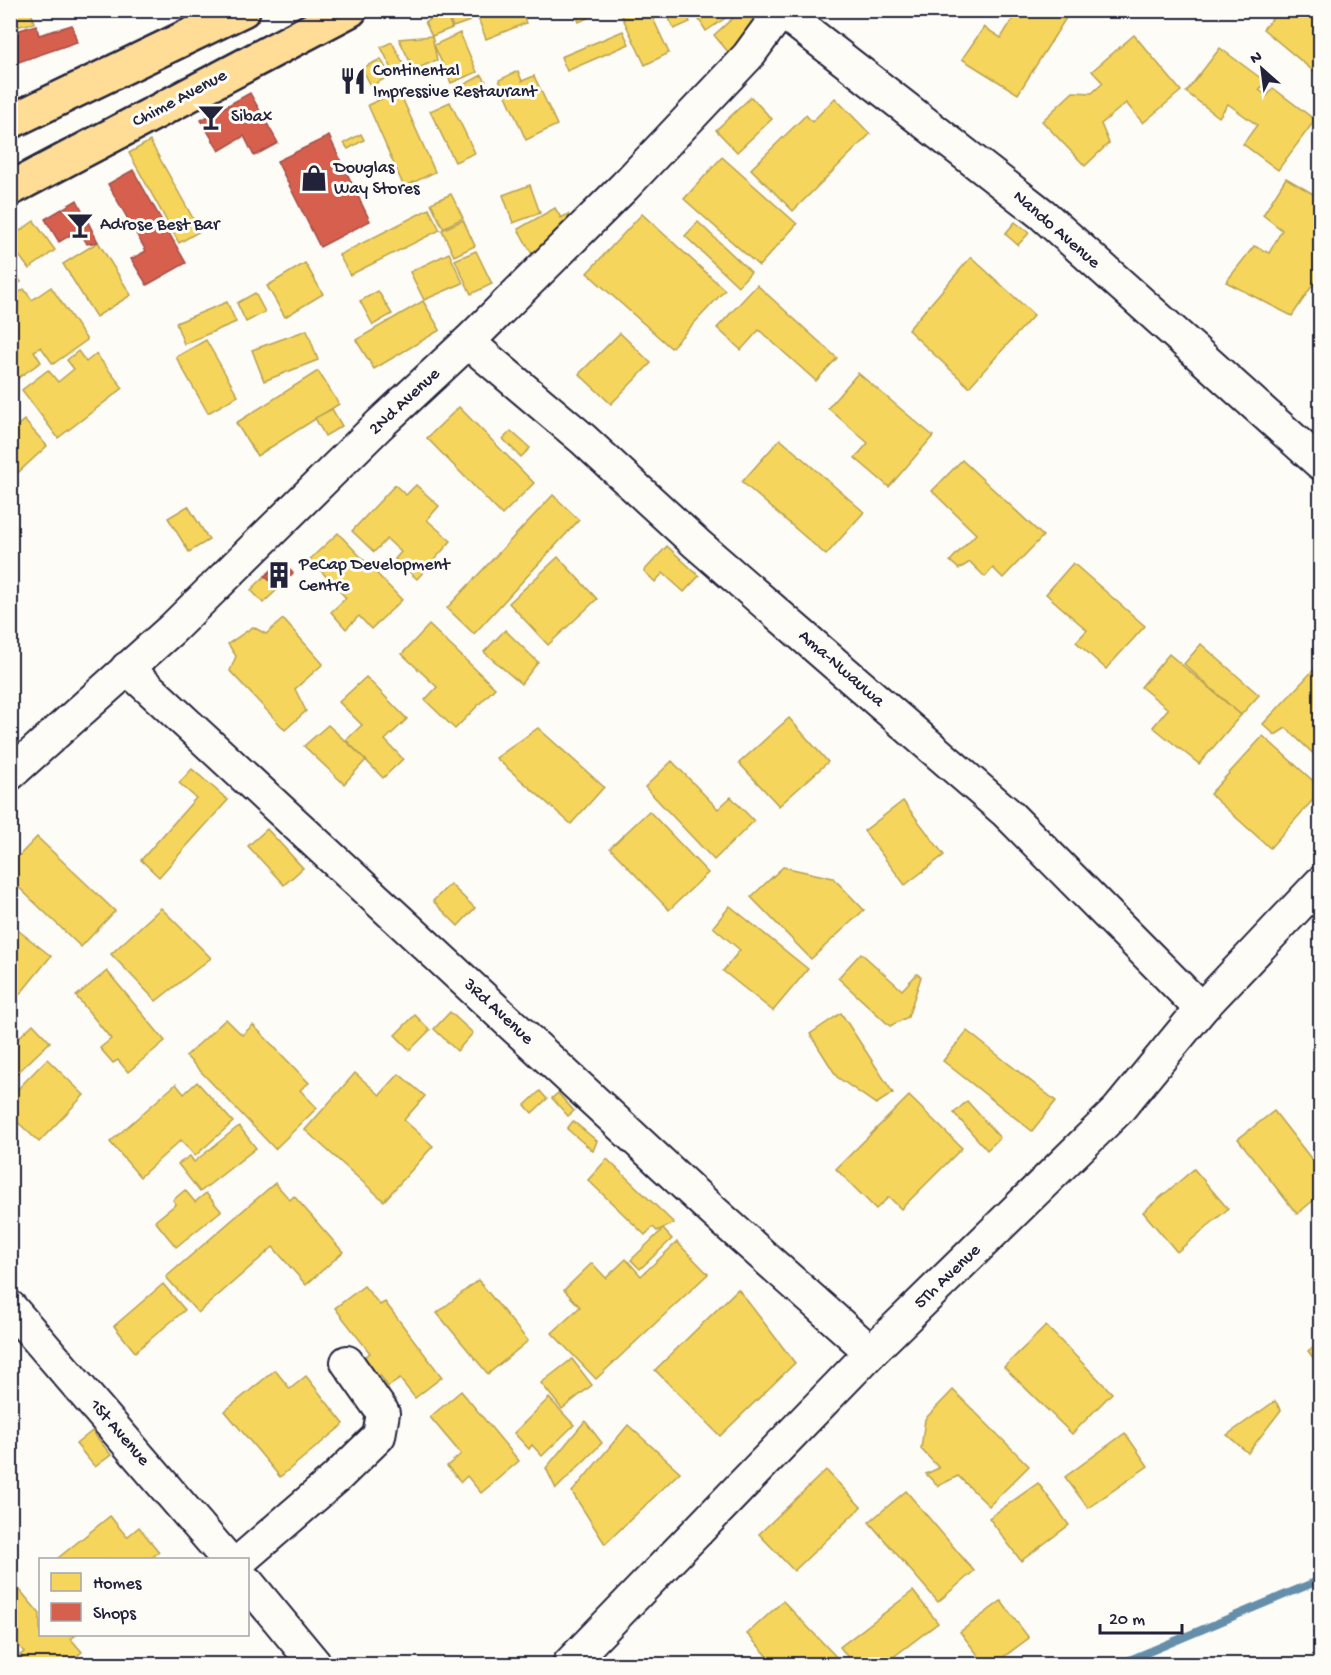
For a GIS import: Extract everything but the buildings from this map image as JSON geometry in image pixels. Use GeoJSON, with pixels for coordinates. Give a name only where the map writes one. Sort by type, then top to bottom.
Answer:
{"type":"FeatureCollection","features":[{"type":"Feature","properties":{"kind":"main road"},"geometry":{"type":"LineString","coordinates":[[10,122],[207,19],[243,10]]}},
{"type":"Feature","properties":{"kind":"main road","name":"Chime Avenue"},"geometry":{"type":"LineString","coordinates":[[10,189],[350,10]]}},
{"type":"Feature","properties":{"kind":"street","name":"2Nd Avenue"},"geometry":{"type":"LineString","coordinates":[[10,774],[172,629],[380,424],[468,342],[624,186],[748,56],[781,11]]}},
{"type":"Feature","properties":{"kind":"street","name":"Nando Avenue"},"geometry":{"type":"LineString","coordinates":[[781,11],[1042,214],[1320,463]]}},
{"type":"Feature","properties":{"kind":"street","name":"Ama-Nwauwa"},"geometry":{"type":"LineString","coordinates":[[468,342],[583,439],[697,544],[1007,813],[1201,1009]]}},
{"type":"Feature","properties":{"kind":"street","name":"3Rd Avenue"},"geometry":{"type":"LineString","coordinates":[[127,668],[713,1211],[871,1352]]}},
{"type":"Feature","properties":{"kind":"street","name":"5Th Avenue"},"geometry":{"type":"LineString","coordinates":[[569,1665],[871,1352],[1118,1110],[1201,1009],[1320,883]]}},
{"type":"Feature","properties":{"kind":"street","name":"1St Avenue"},"geometry":{"type":"LineString","coordinates":[[10,1307],[226,1558]]}},
{"type":"Feature","properties":{"kind":"street"},"geometry":{"type":"LineString","coordinates":[[243,1558],[337,1477],[380,1436],[383,1413],[347,1362]]}},
{"type":"Feature","properties":{"kind":"street"},"geometry":{"type":"LineString","coordinates":[[249,1584],[315,1665]]}},
{"type":"Feature","properties":{"kind":"waterway"},"geometry":{"type":"LineString","coordinates":[[1120,1664],[1320,1580]]}},
{"type":"Feature","properties":{"kind":"place","name":"Continental Impressive Restaurant"},"geometry":{"type":"Point","coordinates":[353,81]}},
{"type":"Feature","properties":{"kind":"place","name":"Sibax"},"geometry":{"type":"Point","coordinates":[211,117]}},
{"type":"Feature","properties":{"kind":"place","name":"Douglas Way Stores"},"geometry":{"type":"Point","coordinates":[314,178]}},
{"type":"Feature","properties":{"kind":"place","name":"Adrose Best Bar"},"geometry":{"type":"Point","coordinates":[80,225]}},
{"type":"Feature","properties":{"kind":"place","name":"PeCap Development Centre"},"geometry":{"type":"Point","coordinates":[279,575]}}]}
